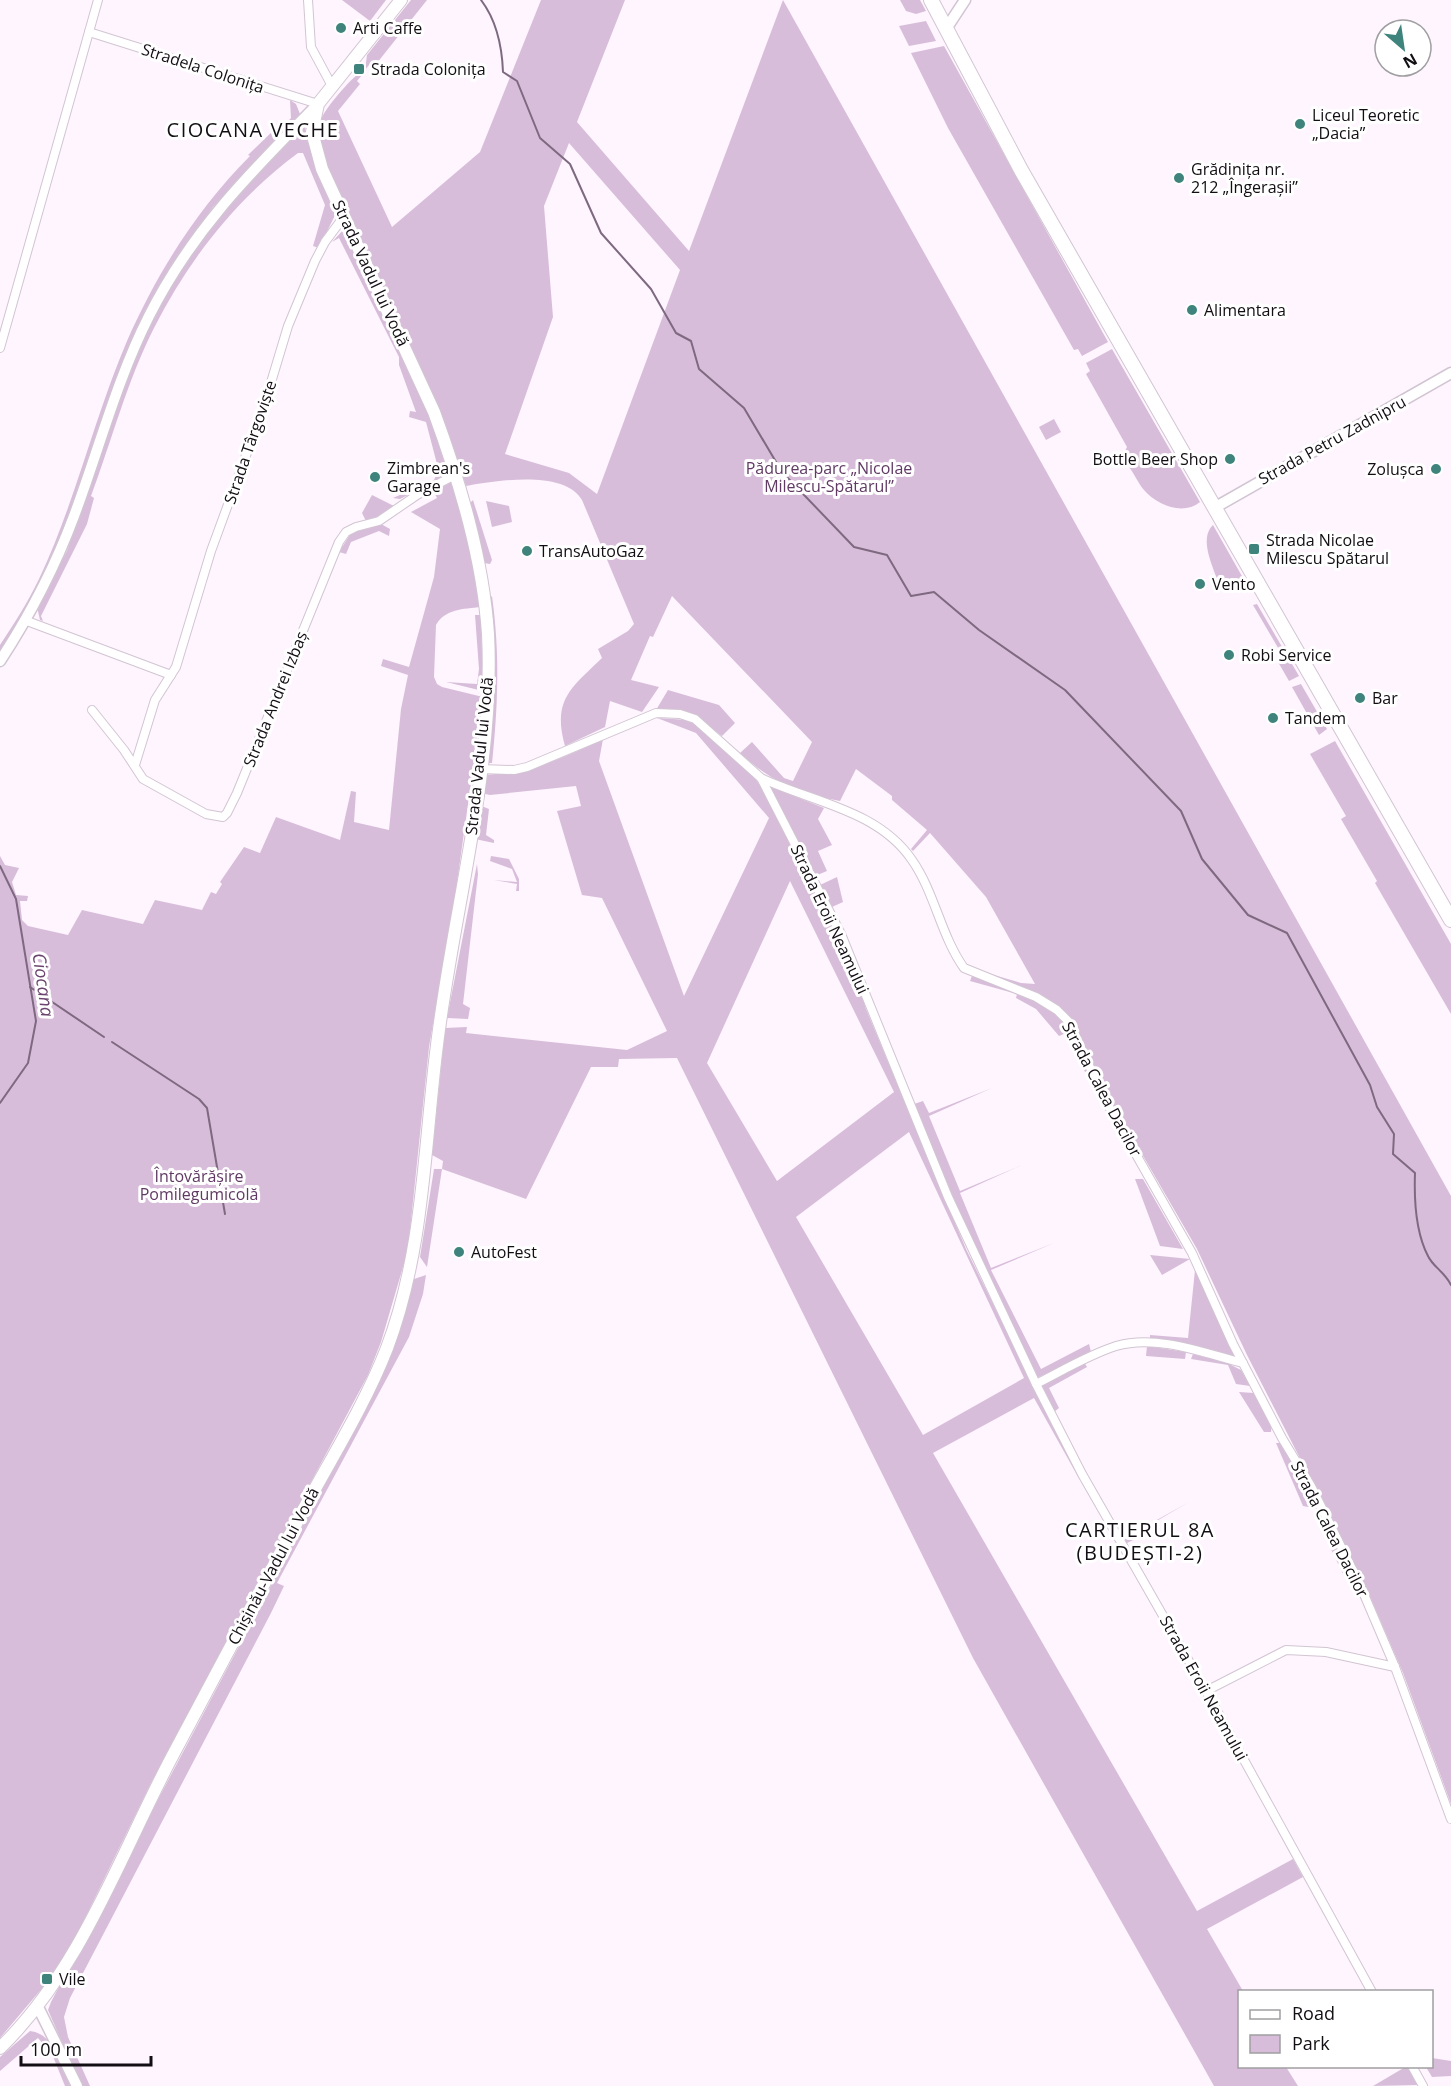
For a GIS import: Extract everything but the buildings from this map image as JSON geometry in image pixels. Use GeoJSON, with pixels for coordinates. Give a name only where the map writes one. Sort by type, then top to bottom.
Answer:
{"type":"FeatureCollection","features":[{"type":"Feature","properties":{"kind":"main road","name":"Strada Vadul lui Vodă"},"geometry":{"type":"LineString","coordinates":[[401,0],[318,104],[312,132],[315,149],[434,412],[455,475],[481,583],[488,634],[488,695],[480,769],[437,1043]]}},
{"type":"Feature","properties":{"kind":"main road"},"geometry":{"type":"LineString","coordinates":[[931,0],[1021,170],[1451,920]]}},
{"type":"Feature","properties":{"kind":"main road","name":"Chișinău-Vadul lui Vodă"},"geometry":{"type":"LineString","coordinates":[[0,2048],[56,1984],[88,1927],[153,1792],[354,1415],[386,1350],[415,1249],[437,1043]]}},
{"type":"Feature","properties":{"kind":"street"},"geometry":{"type":"LineString","coordinates":[[0,348],[98,0]]}},
{"type":"Feature","properties":{"kind":"street"},"geometry":{"type":"LineString","coordinates":[[308,0],[311,47],[332,86]]}},
{"type":"Feature","properties":{"kind":"street"},"geometry":{"type":"LineString","coordinates":[[946,29],[966,0]]}},
{"type":"Feature","properties":{"kind":"street","name":"Stradela Colonița"},"geometry":{"type":"LineString","coordinates":[[88,32],[318,104]]}},
{"type":"Feature","properties":{"kind":"street","name":"Strada Vadul lui Vodă"},"geometry":{"type":"LineString","coordinates":[[0,661],[27,621],[74,517],[120,386],[149,316],[184,254],[207,221],[231,193],[318,104]]}},
{"type":"Feature","properties":{"kind":"street","name":"Strada Târgoviște"},"geometry":{"type":"LineString","coordinates":[[135,765],[155,700],[171,675],[211,551],[264,409],[288,326],[324,242],[345,215]]}},
{"type":"Feature","properties":{"kind":"street","name":"Strada Petru Zadnipru"},"geometry":{"type":"LineString","coordinates":[[1214,508],[1451,373]]}},
{"type":"Feature","properties":{"kind":"street","name":"Strada Andrei Izbaș"},"geometry":{"type":"LineString","coordinates":[[92,710],[135,765],[143,779],[216,818],[222,818],[227,813],[339,542],[346,532],[379,521],[417,495],[455,475]]}},
{"type":"Feature","properties":{"kind":"street"},"geometry":{"type":"LineString","coordinates":[[27,621],[171,675]]}},
{"type":"Feature","properties":{"kind":"street","name":"Strada Eroii Neamului"},"geometry":{"type":"LineString","coordinates":[[480,769],[514,770],[527,767],[656,713],[680,714],[695,719],[761,778],[841,934],[948,1197],[1036,1384],[1082,1474],[1206,1690],[1371,1990]]}},
{"type":"Feature","properties":{"kind":"street","name":"Strada Calea Dacilor"},"geometry":{"type":"LineString","coordinates":[[761,778],[808,798],[836,805],[867,820],[912,860],[964,968],[1036,997],[1057,1010],[1069,1022],[1104,1098],[1192,1253],[1243,1363],[1320,1504],[1360,1586],[1395,1666],[1451,1819]]}},
{"type":"Feature","properties":{"kind":"street"},"geometry":{"type":"LineString","coordinates":[[1036,1384],[1117,1346],[1166,1345],[1243,1363]]}},
{"type":"Feature","properties":{"kind":"street"},"geometry":{"type":"LineString","coordinates":[[1206,1690],[1286,1650],[1326,1652],[1395,1666]]}},
{"type":"Feature","properties":{"kind":"street"},"geometry":{"type":"LineString","coordinates":[[38,2007],[77,2086]]}},
{"type":"Feature","properties":{"kind":"street"},"geometry":{"type":"LineString","coordinates":[[1413,2068],[1423,2086]]}},
{"type":"Feature","properties":{"kind":"green space"},"geometry":{"type":"Polygon","coordinates":[[[342,0],[386,0],[370,21],[342,0]]]}},
{"type":"Feature","properties":{"kind":"green space"},"geometry":{"type":"Polygon","coordinates":[[[411,0],[427,0],[373,68],[369,65],[365,70],[367,55],[411,0]]]}},
{"type":"Feature","properties":{"kind":"green space","name":"Pădurea-parc „Nicolae Milescu-Spătarul”"},"geometry":{"type":"Polygon","coordinates":[[[541,0],[625,0],[577,122],[689,251],[783,0],[1451,1196],[1451,1804],[1403,1673],[1365,1585],[1247,1355],[1197,1249],[1095,1073],[1066,1014],[980,971],[1021,983],[1035,984],[986,897],[930,833],[913,851],[911,849],[927,830],[892,800],[892,796],[856,769],[840,801],[786,785],[763,772],[740,753],[752,742],[784,778],[793,781],[812,742],[672,596],[653,637],[650,636],[631,680],[659,687],[642,712],[610,701],[605,727],[565,746],[561,717],[567,696],[581,678],[602,658],[598,649],[628,631],[634,624],[582,500],[573,490],[560,484],[528,479],[466,486],[440,411],[322,157],[318,129],[319,123],[334,99],[359,73],[362,75],[357,81],[360,84],[338,111],[392,227],[480,152],[541,0]],[[569,143],[544,206],[553,317],[505,454],[569,473],[597,494],[680,270],[569,143]]]}},
{"type":"Feature","properties":{"kind":"green space"},"geometry":{"type":"Polygon","coordinates":[[[900,0],[920,0],[926,11],[916,14],[906,11],[900,0]]]}},
{"type":"Feature","properties":{"kind":"green space"},"geometry":{"type":"Polygon","coordinates":[[[926,21],[936,41],[909,46],[899,26],[926,21]]]}},
{"type":"Feature","properties":{"kind":"green space"},"geometry":{"type":"Polygon","coordinates":[[[944,46],[1108,342],[1082,356],[1078,349],[1074,350],[948,128],[911,53],[944,46]]]}},
{"type":"Feature","properties":{"kind":"green space"},"geometry":{"type":"Polygon","coordinates":[[[290,100],[296,104],[300,114],[213,207],[172,264],[143,316],[54,555],[24,613],[0,651],[0,645],[30,596],[51,551],[74,492],[115,370],[151,291],[180,243],[213,198],[250,156],[248,155],[277,127],[282,127],[291,118],[290,100]]]}},
{"type":"Feature","properties":{"kind":"green space"},"geometry":{"type":"Polygon","coordinates":[[[305,126],[307,140],[337,211],[319,248],[313,246],[325,205],[303,153],[298,153],[275,171],[234,210],[199,254],[154,328],[128,390],[91,496],[94,498],[87,524],[41,616],[43,621],[40,620],[37,607],[67,551],[127,376],[154,313],[219,212],[305,126]]]}},
{"type":"Feature","properties":{"kind":"green space"},"geometry":{"type":"Polygon","coordinates":[[[345,228],[431,418],[449,474],[400,499],[393,498],[434,480],[438,471],[437,464],[426,422],[409,417],[410,411],[416,412],[399,365],[399,357],[339,238],[332,242],[345,228]]]}},
{"type":"Feature","properties":{"kind":"green space"},"geometry":{"type":"Polygon","coordinates":[[[1112,349],[1200,502],[1193,506],[1170,507],[1156,500],[1144,490],[1126,464],[1117,458],[1123,455],[1127,447],[1086,374],[1090,371],[1086,363],[1112,349]]]}},
{"type":"Feature","properties":{"kind":"green space"},"geometry":{"type":"Polygon","coordinates":[[[1054,419],[1061,432],[1046,440],[1039,427],[1054,419]]]}},
{"type":"Feature","properties":{"kind":"green space","name":"Întovărășire Pomilegumicolă"},"geometry":{"type":"Polygon","coordinates":[[[453,481],[470,548],[481,607],[449,613],[436,625],[434,677],[437,684],[442,687],[483,697],[455,897],[429,1047],[408,1250],[381,1342],[368,1375],[151,1783],[70,1949],[49,1980],[0,2038],[0,856],[5,865],[19,868],[12,882],[16,895],[28,896],[27,901],[20,901],[22,920],[28,926],[68,935],[82,910],[143,924],[155,900],[202,910],[211,892],[216,894],[222,884],[220,882],[244,847],[260,853],[276,817],[340,840],[351,791],[356,792],[354,822],[389,830],[401,709],[408,675],[381,666],[383,659],[409,667],[434,577],[440,529],[411,512],[437,498],[433,490],[453,481]]]}},
{"type":"Feature","properties":{"kind":"green space"},"geometry":{"type":"Polygon","coordinates":[[[372,495],[394,506],[370,521],[366,521],[362,513],[372,495]]]}},
{"type":"Feature","properties":{"kind":"green space"},"geometry":{"type":"Polygon","coordinates":[[[473,500],[492,560],[490,564],[484,563],[470,503],[473,500]]]}},
{"type":"Feature","properties":{"kind":"green space"},"geometry":{"type":"Polygon","coordinates":[[[486,501],[509,506],[512,522],[492,527],[486,501]]]}},
{"type":"Feature","properties":{"kind":"green space"},"geometry":{"type":"Polygon","coordinates":[[[381,524],[390,529],[389,536],[379,531],[351,542],[346,554],[339,552],[351,533],[381,524]]]}},
{"type":"Feature","properties":{"kind":"green space"},"geometry":{"type":"Polygon","coordinates":[[[1213,525],[1247,585],[1222,587],[1219,585],[1207,546],[1209,531],[1213,525]]]}},
{"type":"Feature","properties":{"kind":"green space"},"geometry":{"type":"Polygon","coordinates":[[[492,596],[496,638],[497,700],[492,763],[485,763],[488,601],[492,596]]]}},
{"type":"Feature","properties":{"kind":"green space"},"geometry":{"type":"Polygon","coordinates":[[[1257,604],[1299,676],[1289,681],[1278,662],[1284,658],[1253,605],[1257,604]]]}},
{"type":"Feature","properties":{"kind":"green space"},"geometry":{"type":"Polygon","coordinates":[[[475,615],[481,615],[483,691],[446,682],[477,684],[479,669],[475,615]]]}},
{"type":"Feature","properties":{"kind":"green space"},"geometry":{"type":"Polygon","coordinates":[[[1301,684],[1327,729],[1319,735],[1292,687],[1301,684]]]}},
{"type":"Feature","properties":{"kind":"green space"},"geometry":{"type":"Polygon","coordinates":[[[668,690],[719,705],[735,723],[722,736],[693,715],[656,710],[668,690]]]}},
{"type":"Feature","properties":{"kind":"green space"},"geometry":{"type":"Polygon","coordinates":[[[657,718],[689,720],[696,723],[754,777],[763,790],[855,973],[866,1009],[966,1249],[1081,1482],[1034,1398],[933,1453],[1197,1911],[1293,1859],[1303,1877],[1207,1929],[1242,1990],[1238,1990],[1238,2068],[1287,2068],[1298,2086],[1214,2086],[973,1658],[677,1058],[619,1059],[618,1067],[591,1067],[526,1199],[442,1169],[443,1161],[432,1155],[445,1028],[467,1027],[466,1033],[627,1050],[667,1031],[602,898],[582,895],[557,811],[581,806],[576,786],[490,795],[481,793],[483,775],[516,771],[545,764],[603,739],[599,761],[684,996],[769,818],[696,733],[657,718]],[[790,881],[707,1063],[777,1181],[894,1092],[790,881]],[[909,1132],[796,1217],[923,1435],[1024,1378],[909,1132]]]}},
{"type":"Feature","properties":{"kind":"green space"},"geometry":{"type":"Polygon","coordinates":[[[1335,741],[1451,944],[1451,1014],[1375,883],[1377,881],[1341,819],[1346,816],[1310,754],[1335,741]]]}},
{"type":"Feature","properties":{"kind":"green space"},"geometry":{"type":"Polygon","coordinates":[[[769,786],[824,808],[818,819],[832,845],[818,851],[827,871],[815,876],[769,786]]]}},
{"type":"Feature","properties":{"kind":"green space"},"geometry":{"type":"Polygon","coordinates":[[[479,805],[489,809],[486,835],[494,840],[494,843],[475,839],[479,805]]]}},
{"type":"Feature","properties":{"kind":"green space"},"geometry":{"type":"Polygon","coordinates":[[[491,856],[509,859],[519,879],[519,891],[516,891],[517,884],[494,880],[517,882],[512,869],[490,861],[491,856]]]}},
{"type":"Feature","properties":{"kind":"green space"},"geometry":{"type":"Polygon","coordinates":[[[477,864],[478,874],[463,1004],[470,1008],[468,1019],[447,1018],[477,864]]]}},
{"type":"Feature","properties":{"kind":"green space"},"geometry":{"type":"Polygon","coordinates":[[[837,877],[843,902],[832,907],[820,885],[837,877]]]}},
{"type":"Feature","properties":{"kind":"green space"},"geometry":{"type":"Polygon","coordinates":[[[972,976],[1023,993],[1057,1014],[1073,1034],[1088,1070],[1085,1072],[1066,1033],[1059,1036],[1036,1009],[1016,998],[1017,994],[970,981],[972,976]]]}},
{"type":"Feature","properties":{"kind":"green space"},"geometry":{"type":"Polygon","coordinates":[[[992,1088],[929,1116],[960,1191],[1022,1165],[960,1193],[991,1268],[1054,1243],[991,1270],[1041,1369],[1089,1344],[1091,1352],[1037,1378],[974,1247],[914,1104],[923,1101],[929,1113],[992,1088]]]}},
{"type":"Feature","properties":{"kind":"green space"},"geometry":{"type":"Polygon","coordinates":[[[434,1169],[442,1169],[427,1267],[420,1257],[434,1169]]]}},
{"type":"Feature","properties":{"kind":"green space"},"geometry":{"type":"Polygon","coordinates":[[[1135,1179],[1143,1179],[1183,1249],[1160,1246],[1135,1179]]]}},
{"type":"Feature","properties":{"kind":"green space"},"geometry":{"type":"Polygon","coordinates":[[[1150,1255],[1190,1259],[1162,1275],[1150,1255]]]}},
{"type":"Feature","properties":{"kind":"green space"},"geometry":{"type":"Polygon","coordinates":[[[1195,1270],[1235,1357],[1150,1341],[1150,1335],[1188,1338],[1195,1270]]]}},
{"type":"Feature","properties":{"kind":"green space"},"geometry":{"type":"Polygon","coordinates":[[[426,1275],[423,1294],[409,1337],[277,1583],[284,1586],[271,1613],[70,1998],[64,2017],[68,2037],[90,2086],[81,2086],[48,2010],[51,2002],[377,1385],[392,1351],[414,1279],[426,1275]]]}},
{"type":"Feature","properties":{"kind":"green space"},"geometry":{"type":"Polygon","coordinates":[[[1147,1346],[1186,1352],[1185,1359],[1146,1356],[1147,1346]]]}},
{"type":"Feature","properties":{"kind":"green space"},"geometry":{"type":"Polygon","coordinates":[[[1193,1354],[1225,1362],[1241,1370],[1250,1386],[1236,1384],[1228,1365],[1191,1359],[1193,1354]]]}},
{"type":"Feature","properties":{"kind":"green space"},"geometry":{"type":"Polygon","coordinates":[[[1084,1362],[1087,1367],[1049,1388],[1059,1408],[1054,1412],[1040,1385],[1084,1362]]]}},
{"type":"Feature","properties":{"kind":"green space"},"geometry":{"type":"Polygon","coordinates":[[[1239,1392],[1254,1393],[1272,1424],[1271,1432],[1264,1432],[1239,1392]]]}},
{"type":"Feature","properties":{"kind":"green space"},"geometry":{"type":"Polygon","coordinates":[[[1276,1443],[1283,1443],[1319,1509],[1303,1506],[1276,1443]]]}},
{"type":"Feature","properties":{"kind":"green space"},"geometry":{"type":"Polygon","coordinates":[[[1189,1502],[1131,1536],[1133,1540],[1125,1544],[1115,1525],[1122,1522],[1130,1535],[1189,1502]]]}},
{"type":"Feature","properties":{"kind":"green space"},"geometry":{"type":"Polygon","coordinates":[[[1315,1516],[1321,1517],[1352,1577],[1344,1576],[1315,1516]]]}},
{"type":"Feature","properties":{"kind":"green space"},"geometry":{"type":"Polygon","coordinates":[[[30,2031],[39,2033],[52,2044],[71,2086],[65,2086],[52,2054],[38,2038],[0,2071],[0,2057],[30,2031]]]}},
{"type":"Feature","properties":{"kind":"green space"},"geometry":{"type":"Polygon","coordinates":[[[1433,2058],[1451,2061],[1451,2076],[1432,2077],[1427,2068],[1433,2068],[1433,2058]]]}},
{"type":"Feature","properties":{"kind":"green space"},"geometry":{"type":"Polygon","coordinates":[[[1404,2068],[1408,2068],[1418,2085],[1373,2086],[1404,2068]]]}},
{"type":"Feature","properties":{"kind":"waterway"},"geometry":{"type":"LineString","coordinates":[[481,0],[498,34],[503,72],[517,81],[540,138],[570,164],[601,233],[651,289],[676,333],[691,341],[699,369],[744,408],[782,472],[854,547],[887,555],[911,596],[934,592],[979,630],[1065,690],[1181,811],[1202,859],[1248,915],[1287,933],[1370,1085],[1377,1107],[1394,1134],[1393,1154],[1415,1173],[1415,1205],[1420,1236],[1430,1260],[1451,1285]]}},
{"type":"Feature","properties":{"kind":"waterway","name":"Ciocana"},"geometry":{"type":"LineString","coordinates":[[0,866],[16,899],[36,1021],[28,1063],[0,1103]]}},
{"type":"Feature","properties":{"kind":"waterway"},"geometry":{"type":"LineString","coordinates":[[30,987],[104,1037]]}},
{"type":"Feature","properties":{"kind":"waterway"},"geometry":{"type":"LineString","coordinates":[[112,1042],[199,1099],[207,1108],[225,1214]]}},
{"type":"Feature","properties":{"kind":"place","name":"Arti Caffe"},"geometry":{"type":"Point","coordinates":[341,28]}},
{"type":"Feature","properties":{"kind":"place","name":"Strada Colonița"},"geometry":{"type":"Point","coordinates":[359,69]}},
{"type":"Feature","properties":{"kind":"place","name":"Liceul Teoretic „Dacia”"},"geometry":{"type":"Point","coordinates":[1300,124]}},
{"type":"Feature","properties":{"kind":"place","name":"Grădinița nr. 212 „Îngerașii”"},"geometry":{"type":"Point","coordinates":[1179,178]}},
{"type":"Feature","properties":{"kind":"place","name":"Alimentara"},"geometry":{"type":"Point","coordinates":[1192,310]}},
{"type":"Feature","properties":{"kind":"place","name":"Bottle Beer Shop"},"geometry":{"type":"Point","coordinates":[1230,459]}},
{"type":"Feature","properties":{"kind":"place","name":"Zolușca"},"geometry":{"type":"Point","coordinates":[1436,469]}},
{"type":"Feature","properties":{"kind":"place","name":"Zimbrean's Garage"},"geometry":{"type":"Point","coordinates":[375,477]}},
{"type":"Feature","properties":{"kind":"place","name":"Strada Nicolae Milescu Spătarul"},"geometry":{"type":"Point","coordinates":[1254,549]}},
{"type":"Feature","properties":{"kind":"place","name":"TransAutoGaz"},"geometry":{"type":"Point","coordinates":[527,551]}},
{"type":"Feature","properties":{"kind":"place","name":"Vento"},"geometry":{"type":"Point","coordinates":[1200,584]}},
{"type":"Feature","properties":{"kind":"place","name":"Robi Service"},"geometry":{"type":"Point","coordinates":[1229,655]}},
{"type":"Feature","properties":{"kind":"place","name":"Bar"},"geometry":{"type":"Point","coordinates":[1360,698]}},
{"type":"Feature","properties":{"kind":"place","name":"Tandem"},"geometry":{"type":"Point","coordinates":[1273,718]}},
{"type":"Feature","properties":{"kind":"place","name":"AutoFest"},"geometry":{"type":"Point","coordinates":[459,1252]}},
{"type":"Feature","properties":{"kind":"place","name":"Vile"},"geometry":{"type":"Point","coordinates":[47,1979]}},
{"type":"Feature","properties":{"kind":"district","name":"CIOCANA VECHE"},"geometry":{"type":"Point","coordinates":[253,130]}},
{"type":"Feature","properties":{"kind":"district","name":"CARTIERUL 8A (BUDEȘTI-2)"},"geometry":{"type":"Point","coordinates":[1140,1542]}}]}
